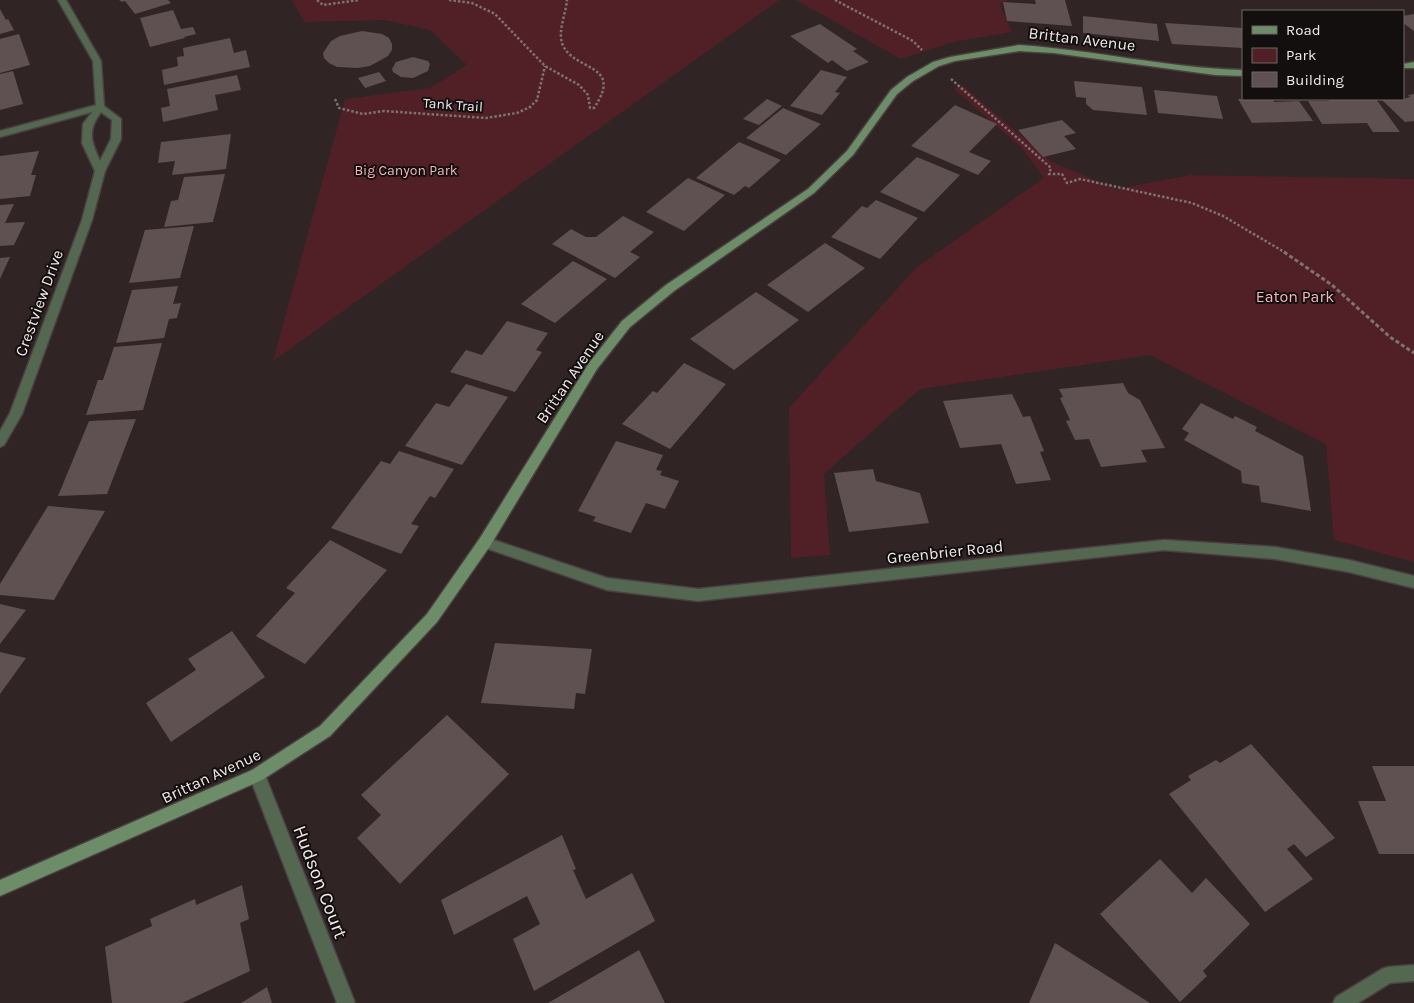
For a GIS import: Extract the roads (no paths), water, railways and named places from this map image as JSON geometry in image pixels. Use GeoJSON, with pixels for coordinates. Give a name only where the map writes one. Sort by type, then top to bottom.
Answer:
{"type":"FeatureCollection","features":[{"type":"Feature","properties":{"kind":"main road","name":"Brittan Avenue"},"geometry":{"type":"LineString","coordinates":[[0,888],[257,775],[325,731],[432,618],[485,542],[593,366],[626,324],[670,288],[811,190],[850,153],[894,92],[910,79],[936,64],[987,52],[1019,48],[1054,50],[1214,72],[1242,73]]}},
{"type":"Feature","properties":{"kind":"street"},"geometry":{"type":"LineString","coordinates":[[62,0],[97,62],[100,107],[88,124],[87,143],[100,171]]}},
{"type":"Feature","properties":{"kind":"street"},"geometry":{"type":"LineString","coordinates":[[0,134],[100,107]]}},
{"type":"Feature","properties":{"kind":"street","name":"Crestview Drive"},"geometry":{"type":"LineString","coordinates":[[0,442],[16,414],[87,220],[100,171],[116,139],[117,120],[100,107]]}},
{"type":"Feature","properties":{"kind":"street","name":"Greenbrier Road"},"geometry":{"type":"LineString","coordinates":[[485,542],[607,584],[698,595],[1164,545],[1275,553],[1349,566],[1414,582]]}},
{"type":"Feature","properties":{"kind":"street","name":"Hudson Court"},"geometry":{"type":"LineString","coordinates":[[257,775],[346,1003]]}},
{"type":"Feature","properties":{"kind":"street"},"geometry":{"type":"LineString","coordinates":[[1342,1003],[1388,975],[1414,973]]}},
{"type":"Feature","properties":{"kind":"park label","name":"Big Canyon Park"},"geometry":{"type":"Point","coordinates":[406,170]}},
{"type":"Feature","properties":{"kind":"park label","name":"Eaton Park"},"geometry":{"type":"Point","coordinates":[1295,296]}}]}
